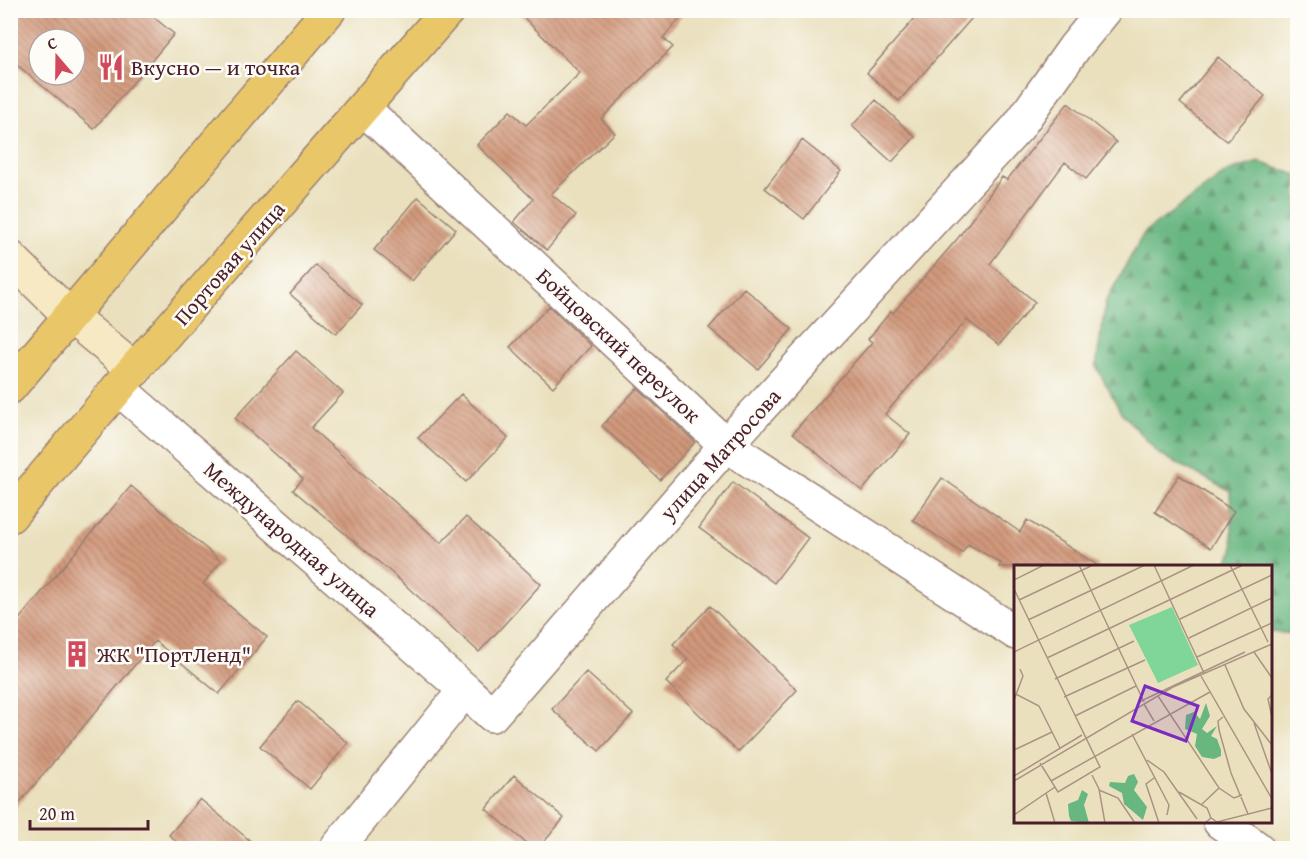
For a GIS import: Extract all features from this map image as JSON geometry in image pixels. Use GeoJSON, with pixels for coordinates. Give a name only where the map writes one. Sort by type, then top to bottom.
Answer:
{"type":"FeatureCollection","features":[{"type":"Feature","properties":{"kind":"main road"},"geometry":{"type":"LineString","coordinates":[[10,387],[329,10]]}},
{"type":"Feature","properties":{"kind":"main road","name":"Портовая улица"},"geometry":{"type":"LineString","coordinates":[[10,516],[126,379],[448,10]]}},
{"type":"Feature","properties":{"kind":"main road","name":"Международная улица"},"geometry":{"type":"LineString","coordinates":[[10,258],[70,316],[126,379]]}},
{"type":"Feature","properties":{"kind":"street","name":"улица Матросова"},"geometry":{"type":"LineString","coordinates":[[465,690],[492,715],[726,445],[1018,127],[1074,48],[1105,10]]}},
{"type":"Feature","properties":{"kind":"street","name":"Бойцовский переулок"},"geometry":{"type":"LineString","coordinates":[[363,108],[726,445],[1014,632]]}},
{"type":"Feature","properties":{"kind":"street","name":"Международная улица"},"geometry":{"type":"LineString","coordinates":[[126,379],[465,690]]}},
{"type":"Feature","properties":{"kind":"street"},"geometry":{"type":"LineString","coordinates":[[337,849],[465,690]]}},
{"type":"Feature","properties":{"kind":"street"},"geometry":{"type":"LineString","coordinates":[[1221,823],[1257,849]]}},
{"type":"Feature","properties":{"kind":"green space"},"geometry":{"type":"Polygon","coordinates":[[[1259,162],[1297,175],[1297,634],[1272,632],[1272,565],[1225,565],[1233,552],[1230,491],[1159,454],[1121,412],[1096,366],[1106,301],[1144,233],[1227,172],[1259,162]]]}},
{"type":"Feature","properties":{"kind":"building","name":"Вкусно — и точка"},"geometry":{"type":"Polygon","coordinates":[[[10,10],[145,10],[174,34],[94,129],[44,87],[87,87],[87,27],[27,27],[27,73],[10,59],[10,10]]]}},
{"type":"Feature","properties":{"kind":"building"},"geometry":{"type":"Polygon","coordinates":[[[516,10],[687,10],[663,38],[673,47],[601,119],[615,133],[551,194],[576,215],[547,250],[514,222],[533,199],[477,145],[510,111],[526,125],[580,73],[516,10]]]}},
{"type":"Feature","properties":{"kind":"building"},"geometry":{"type":"Polygon","coordinates":[[[922,10],[979,10],[899,101],[867,73],[922,10]]]}},
{"type":"Feature","properties":{"kind":"building"},"geometry":{"type":"Polygon","coordinates":[[[1218,57],[1265,96],[1227,141],[1180,103],[1218,57]]]}},
{"type":"Feature","properties":{"kind":"building"},"geometry":{"type":"Polygon","coordinates":[[[876,100],[915,137],[892,162],[852,126],[876,100]]]}},
{"type":"Feature","properties":{"kind":"building"},"geometry":{"type":"Polygon","coordinates":[[[1068,103],[1116,142],[1086,179],[1065,162],[990,264],[1035,302],[999,345],[967,320],[885,414],[910,434],[862,491],[793,433],[872,342],[868,339],[891,311],[893,313],[958,238],[1002,177],[1007,180],[1068,103]]]}},
{"type":"Feature","properties":{"kind":"building"},"geometry":{"type":"Polygon","coordinates":[[[802,140],[841,171],[804,219],[765,188],[802,140]]]}},
{"type":"Feature","properties":{"kind":"building"},"geometry":{"type":"Polygon","coordinates":[[[418,197],[456,229],[412,281],[374,250],[418,197]]]}},
{"type":"Feature","properties":{"kind":"building"},"geometry":{"type":"Polygon","coordinates":[[[316,265],[362,305],[336,334],[290,294],[316,265]]]}},
{"type":"Feature","properties":{"kind":"building"},"geometry":{"type":"Polygon","coordinates":[[[744,288],[792,329],[758,369],[709,328],[744,288]]]}},
{"type":"Feature","properties":{"kind":"building"},"geometry":{"type":"Polygon","coordinates":[[[549,306],[591,346],[553,387],[510,347],[549,306]]]}},
{"type":"Feature","properties":{"kind":"building"},"geometry":{"type":"Polygon","coordinates":[[[296,351],[343,393],[311,428],[441,543],[466,517],[541,584],[479,652],[392,573],[293,490],[303,479],[235,418],[296,351]]]}},
{"type":"Feature","properties":{"kind":"building"},"geometry":{"type":"Polygon","coordinates":[[[637,388],[695,442],[660,480],[602,426],[637,388]]]}},
{"type":"Feature","properties":{"kind":"building"},"geometry":{"type":"Polygon","coordinates":[[[461,394],[508,438],[466,482],[418,438],[461,394]]]}},
{"type":"Feature","properties":{"kind":"building"},"geometry":{"type":"Polygon","coordinates":[[[1179,475],[1234,511],[1211,548],[1155,512],[1179,475]]]}},
{"type":"Feature","properties":{"kind":"building"},"geometry":{"type":"Polygon","coordinates":[[[942,478],[1020,532],[1027,520],[1097,565],[999,567],[1001,563],[968,544],[962,553],[913,520],[942,478]]]}},
{"type":"Feature","properties":{"kind":"building"},"geometry":{"type":"Polygon","coordinates":[[[733,482],[808,538],[774,583],[699,528],[733,482]]]}},
{"type":"Feature","properties":{"kind":"building","name":"ЖК \"ПортЛенд\""},"geometry":{"type":"Polygon","coordinates":[[[131,486],[221,561],[203,584],[267,637],[219,694],[155,641],[10,814],[10,630],[131,486]]]}},
{"type":"Feature","properties":{"kind":"building"},"geometry":{"type":"Polygon","coordinates":[[[710,606],[797,690],[738,752],[666,682],[688,659],[673,644],[710,606]]]}},
{"type":"Feature","properties":{"kind":"building"},"geometry":{"type":"Polygon","coordinates":[[[586,672],[633,714],[599,751],[552,709],[586,672]]]}},
{"type":"Feature","properties":{"kind":"building"},"geometry":{"type":"Polygon","coordinates":[[[298,701],[348,743],[310,789],[260,746],[298,701]]]}},
{"type":"Feature","properties":{"kind":"building"},"geometry":{"type":"Polygon","coordinates":[[[514,775],[564,818],[538,849],[533,849],[486,809],[514,775]]]}},
{"type":"Feature","properties":{"kind":"building"},"geometry":{"type":"Polygon","coordinates":[[[200,799],[260,849],[185,849],[169,835],[200,799]]]}},
{"type":"Feature","properties":{"kind":"place","name":"Вкусно — и точка"},"geometry":{"type":"Point","coordinates":[111,67]}},
{"type":"Feature","properties":{"kind":"place","name":"ЖК \"ПортЛенд\""},"geometry":{"type":"Point","coordinates":[77,654]}}]}
